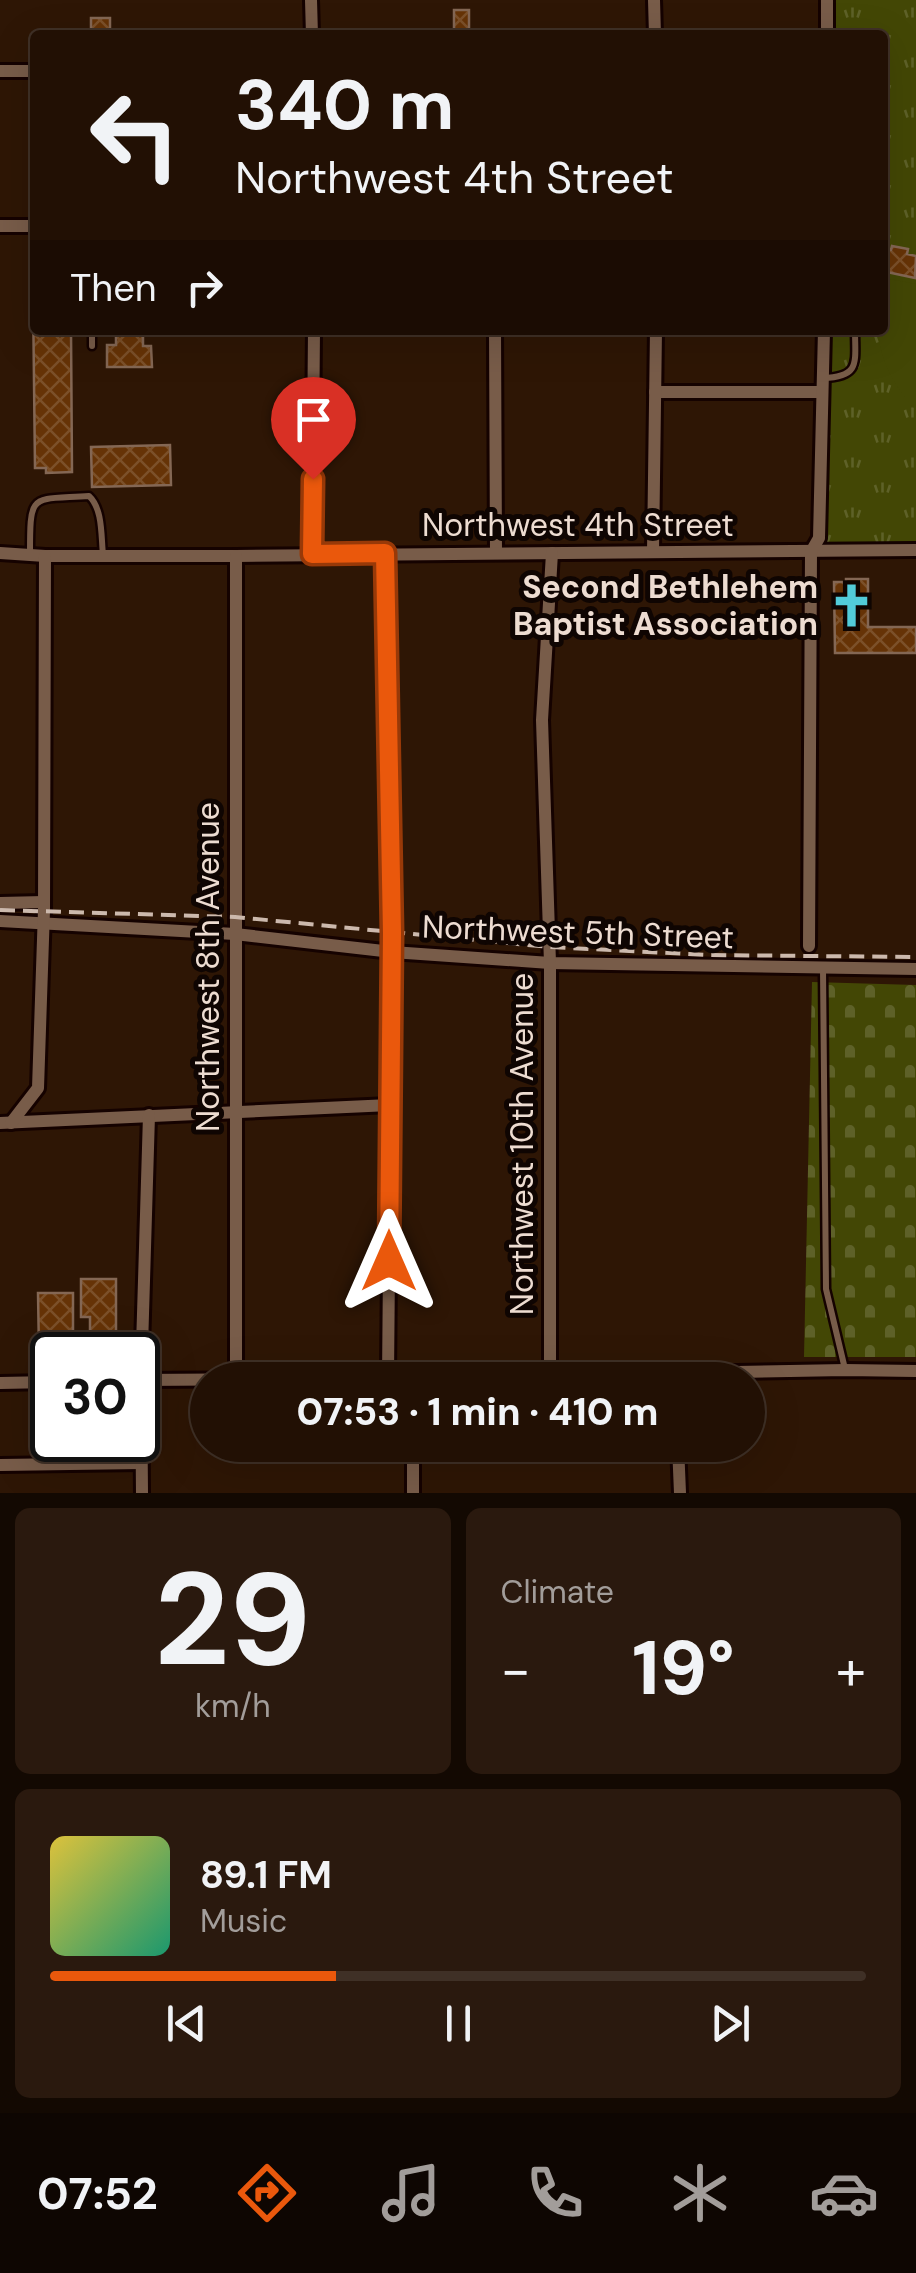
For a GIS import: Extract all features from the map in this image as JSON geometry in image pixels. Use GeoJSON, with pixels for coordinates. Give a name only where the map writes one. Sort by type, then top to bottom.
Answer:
{"type":"FeatureCollection","features":[{"type":"Feature","properties":{"kind":"street"},"geometry":{"type":"LineString","coordinates":[[311,0],[312,30]]}},
{"type":"Feature","properties":{"kind":"street"},"geometry":{"type":"LineString","coordinates":[[654,0],[655,30]]}},
{"type":"Feature","properties":{"kind":"street"},"geometry":{"type":"LineString","coordinates":[[827,0],[827,30]]}},
{"type":"Feature","properties":{"kind":"street"},"geometry":{"type":"LineString","coordinates":[[0,72],[30,71]]}},
{"type":"Feature","properties":{"kind":"street"},"geometry":{"type":"LineString","coordinates":[[0,226],[30,226]]}},
{"type":"Feature","properties":{"kind":"street"},"geometry":{"type":"LineString","coordinates":[[312,554],[314,335]]}},
{"type":"Feature","properties":{"kind":"street"},"geometry":{"type":"LineString","coordinates":[[494,335],[496,553]]}},
{"type":"Feature","properties":{"kind":"street"},"geometry":{"type":"LineString","coordinates":[[653,552],[656,335]]}},
{"type":"Feature","properties":{"kind":"street"},"geometry":{"type":"LineString","coordinates":[[809,946],[812,552],[819,538],[824,335]]}},
{"type":"Feature","properties":{"kind":"street"},"geometry":{"type":"LineString","coordinates":[[655,392],[822,385]]}},
{"type":"Feature","properties":{"kind":"street","name":"Northwest 4th Street"},"geometry":{"type":"LineString","coordinates":[[0,553],[236,556],[916,550]]}},
{"type":"Feature","properties":{"kind":"street"},"geometry":{"type":"LineString","coordinates":[[385,553],[392,952],[388,1362]]}},
{"type":"Feature","properties":{"kind":"street","name":"Northwest 10th Avenue"},"geometry":{"type":"LineString","coordinates":[[550,1362],[550,962],[542,720],[552,553]]}},
{"type":"Feature","properties":{"kind":"street"},"geometry":{"type":"LineString","coordinates":[[5,1123],[38,1088],[44,922],[45,556]]}},
{"type":"Feature","properties":{"kind":"street","name":"Northwest 8th Avenue"},"geometry":{"type":"LineString","coordinates":[[236,556],[236,1362]]}},
{"type":"Feature","properties":{"kind":"street"},"geometry":{"type":"LineString","coordinates":[[0,902],[44,902]]}},
{"type":"Feature","properties":{"kind":"street","name":"Northwest 5th Street"},"geometry":{"type":"LineString","coordinates":[[0,921],[235,934],[392,952],[550,962],[916,970]]}},
{"type":"Feature","properties":{"kind":"street"},"geometry":{"type":"LineString","coordinates":[[5,1123],[390,1105]]}},
{"type":"Feature","properties":{"kind":"street"},"geometry":{"type":"LineString","coordinates":[[141,1332],[148,1115]]}},
{"type":"Feature","properties":{"kind":"street"},"geometry":{"type":"LineString","coordinates":[[765,1373],[916,1370]]}},
{"type":"Feature","properties":{"kind":"street"},"geometry":{"type":"LineString","coordinates":[[160,1380],[190,1379]]}},
{"type":"Feature","properties":{"kind":"street"},"geometry":{"type":"LineString","coordinates":[[0,1383],[30,1382]]}},
{"type":"Feature","properties":{"kind":"street"},"geometry":{"type":"LineString","coordinates":[[413,1462],[413,1493]]}},
{"type":"Feature","properties":{"kind":"street"},"geometry":{"type":"LineString","coordinates":[[679,1462],[680,1493]]}},
{"type":"Feature","properties":{"kind":"street"},"geometry":{"type":"LineString","coordinates":[[0,1465],[142,1463],[142,1493]]}},
{"type":"Feature","properties":{"kind":"lane"},"geometry":{"type":"LineString","coordinates":[[92,335],[92,346]]}},
{"type":"Feature","properties":{"kind":"lane"},"geometry":{"type":"LineString","coordinates":[[822,385],[854,368],[856,335]]}},
{"type":"Feature","properties":{"kind":"lane"},"geometry":{"type":"LineString","coordinates":[[30,555],[30,513],[34,504],[41,499],[89,496],[98,508],[103,556]]}},
{"type":"Feature","properties":{"kind":"lane"},"geometry":{"type":"LineString","coordinates":[[823,968],[826,1289],[845,1370]]}},
{"type":"Feature","properties":{"kind":"green space"},"geometry":{"type":"Polygon","coordinates":[[[834,0],[916,0],[916,542],[824,543],[831,335],[888,335],[888,30],[834,30],[834,0]]]}},
{"type":"Feature","properties":{"kind":"green space"},"geometry":{"type":"Polygon","coordinates":[[[888,279],[916,284],[916,410],[895,383],[879,335],[888,335],[888,279]]]}},
{"type":"Feature","properties":{"kind":"green space"},"geometry":{"type":"Polygon","coordinates":[[[812,982],[916,985],[916,1357],[804,1357],[812,982]]]}},
{"type":"Feature","properties":{"kind":"building"},"geometry":{"type":"Polygon","coordinates":[[[454,10],[469,10],[469,30],[454,30],[454,10]]]}},
{"type":"Feature","properties":{"kind":"building"},"geometry":{"type":"Polygon","coordinates":[[[91,18],[110,18],[110,30],[91,30],[91,18]]]}},
{"type":"Feature","properties":{"kind":"building"},"geometry":{"type":"Polygon","coordinates":[[[892,246],[908,249],[907,254],[916,256],[915,278],[888,272],[888,250],[892,246]]]}},
{"type":"Feature","properties":{"kind":"building"},"geometry":{"type":"Polygon","coordinates":[[[33,335],[71,335],[72,472],[46,473],[46,468],[35,468],[33,335]]]}},
{"type":"Feature","properties":{"kind":"building"},"geometry":{"type":"Polygon","coordinates":[[[116,335],[143,335],[143,346],[151,346],[152,367],[107,367],[107,345],[116,345],[116,335]]]}},
{"type":"Feature","properties":{"kind":"building"},"geometry":{"type":"Polygon","coordinates":[[[170,445],[171,485],[92,487],[91,447],[170,445]]]}},
{"type":"Feature","properties":{"kind":"building","name":"Second Bethlehem Baptist Association"},"geometry":{"type":"Polygon","coordinates":[[[868,579],[868,627],[916,627],[916,653],[835,653],[834,582],[868,579]]]}},
{"type":"Feature","properties":{"kind":"building"},"geometry":{"type":"Polygon","coordinates":[[[81,1279],[116,1279],[116,1332],[90,1332],[90,1317],[81,1317],[81,1279]]]}},
{"type":"Feature","properties":{"kind":"building"},"geometry":{"type":"Polygon","coordinates":[[[38,1293],[73,1293],[73,1332],[39,1332],[38,1293]]]}},
{"type":"Feature","properties":{"kind":"railway"},"geometry":{"type":"LineString","coordinates":[[0,910],[235,917],[549,947],[709,955],[916,957]]}},
{"type":"Feature","properties":{"kind":"place","name":"Second Bethlehem Baptist Association"},"geometry":{"type":"Point","coordinates":[851,605]}},
{"type":"Feature","properties":{"kind":"route"},"geometry":{"type":"LineString","coordinates":[[313,479],[312,554],[385,553],[392,933],[389,1261]]}}]}
